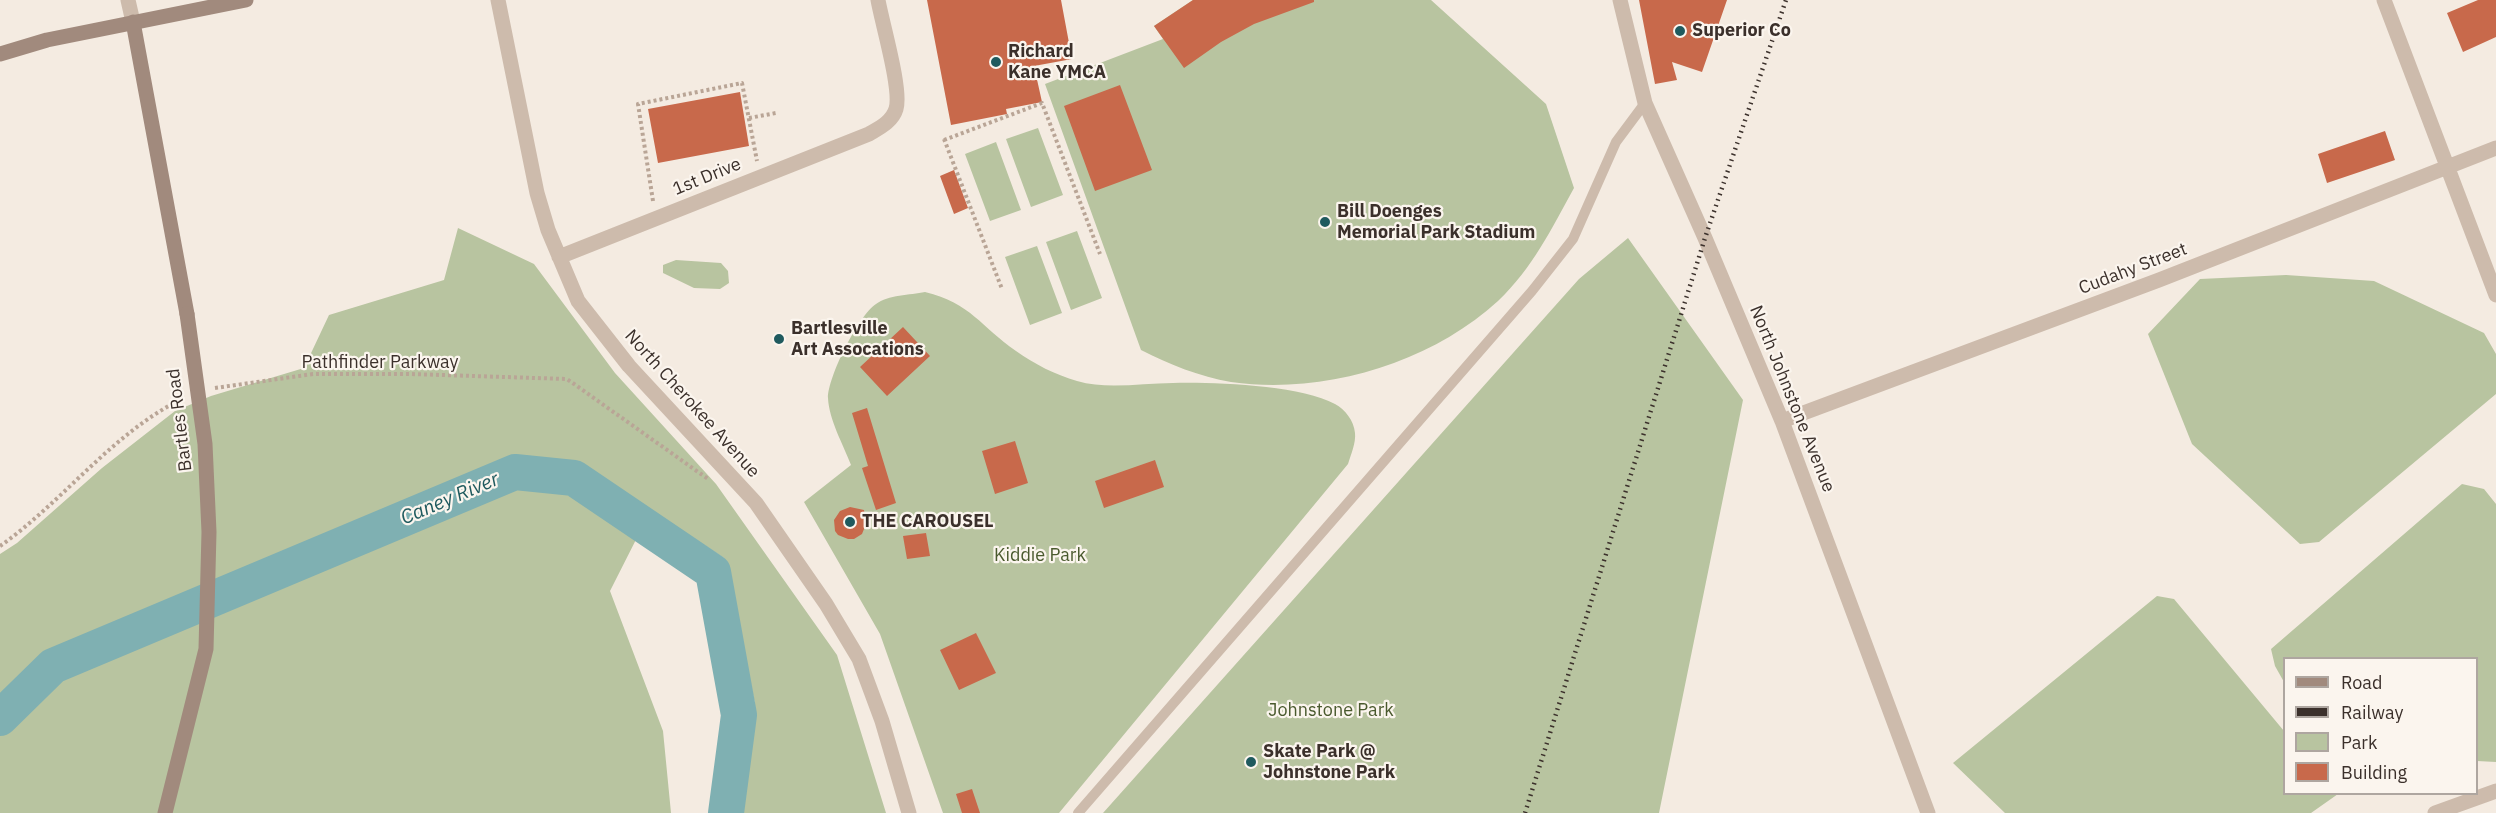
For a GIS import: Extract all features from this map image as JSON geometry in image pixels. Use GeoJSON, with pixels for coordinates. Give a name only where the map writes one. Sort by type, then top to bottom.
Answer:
{"type":"FeatureCollection","features":[{"type":"Feature","properties":{"kind":"main road"},"geometry":{"type":"LineString","coordinates":[[0,54],[47,40],[246,0]]}},
{"type":"Feature","properties":{"kind":"main road","name":"Bartles Road"},"geometry":{"type":"LineString","coordinates":[[133,22],[187,314],[205,444],[210,532],[206,649],[165,813]]}},
{"type":"Feature","properties":{"kind":"street"},"geometry":{"type":"LineString","coordinates":[[128,0],[133,22]]}},
{"type":"Feature","properties":{"kind":"street","name":"North Cherokee Avenue"},"geometry":{"type":"LineString","coordinates":[[498,0],[537,193],[559,257],[578,300],[629,366],[756,503],[826,604],[859,659],[882,721],[909,813]]}},
{"type":"Feature","properties":{"kind":"street","name":"1st Drive"},"geometry":{"type":"LineString","coordinates":[[559,257],[869,134],[888,122],[896,109],[896,88],[878,0]]}},
{"type":"Feature","properties":{"kind":"street","name":"North Johnstone Avenue"},"geometry":{"type":"LineString","coordinates":[[1620,0],[1645,104],[1706,238],[1782,421],[1928,813]]}},
{"type":"Feature","properties":{"kind":"street"},"geometry":{"type":"LineString","coordinates":[[2384,0],[2496,295]]}},
{"type":"Feature","properties":{"kind":"street","name":"Cudahy Street"},"geometry":{"type":"LineString","coordinates":[[1782,421],[2159,280],[2496,148]]}},
{"type":"Feature","properties":{"kind":"street"},"geometry":{"type":"LineString","coordinates":[[2434,813],[2496,791]]}},
{"type":"Feature","properties":{"kind":"lane"},"geometry":{"type":"LineString","coordinates":[[1078,813],[1539,282],[1573,238],[1616,142],[1645,104]]}},
{"type":"Feature","properties":{"kind":"path"},"geometry":{"type":"LineString","coordinates":[[653,202],[638,104],[742,83],[757,161]]}},
{"type":"Feature","properties":{"kind":"path"},"geometry":{"type":"LineString","coordinates":[[1002,289],[944,139],[1042,103],[1100,254]]}},
{"type":"Feature","properties":{"kind":"path"},"geometry":{"type":"LineString","coordinates":[[749,118],[776,113]]}},
{"type":"Feature","properties":{"kind":"path","name":"Pathfinder Parkway"},"geometry":{"type":"LineString","coordinates":[[204,389],[313,374],[411,374],[567,379],[677,459],[716,484]]}},
{"type":"Feature","properties":{"kind":"path"},"geometry":{"type":"LineString","coordinates":[[0,546],[27,528],[118,444],[164,408],[184,399]]}},
{"type":"Feature","properties":{"kind":"green space","name":"Bill Doenges Memorial Park Stadium"},"geometry":{"type":"Polygon","coordinates":[[[1193,0],[1431,0],[1546,104],[1574,188],[1540,248],[1510,289],[1470,323],[1440,342],[1407,358],[1338,379],[1302,384],[1266,385],[1231,382],[1185,369],[1141,350],[1045,84],[1163,39],[1154,26],[1193,0]]]}},
{"type":"Feature","properties":{"kind":"green space"},"geometry":{"type":"Polygon","coordinates":[[[1038,128],[1063,195],[1031,207],[1006,139],[1038,128]]]}},
{"type":"Feature","properties":{"kind":"green space"},"geometry":{"type":"Polygon","coordinates":[[[996,142],[1021,210],[990,221],[965,154],[996,142]]]}},
{"type":"Feature","properties":{"kind":"green space"},"geometry":{"type":"Polygon","coordinates":[[[458,228],[534,264],[615,373],[716,484],[837,655],[886,813],[741,813],[755,704],[724,558],[651,510],[610,591],[663,731],[671,813],[0,813],[0,554],[17,543],[102,468],[175,411],[211,396],[304,368],[329,315],[444,280],[458,228]]]}},
{"type":"Feature","properties":{"kind":"green space"},"geometry":{"type":"Polygon","coordinates":[[[1077,231],[1102,298],[1071,310],[1046,242],[1077,231]]]}},
{"type":"Feature","properties":{"kind":"green space","name":"Johnstone Park"},"geometry":{"type":"Polygon","coordinates":[[[1628,238],[1743,400],[1659,813],[1103,813],[1579,279],[1628,238]]]}},
{"type":"Feature","properties":{"kind":"green space"},"geometry":{"type":"Polygon","coordinates":[[[1037,246],[1062,313],[1030,325],[1005,257],[1037,246]]]}},
{"type":"Feature","properties":{"kind":"green space"},"geometry":{"type":"Polygon","coordinates":[[[676,260],[721,263],[728,271],[729,283],[720,289],[694,288],[663,273],[663,265],[676,260]]]}},
{"type":"Feature","properties":{"kind":"green space"},"geometry":{"type":"Polygon","coordinates":[[[2286,275],[2374,281],[2484,333],[2496,354],[2496,394],[2319,542],[2300,544],[2192,444],[2148,334],[2200,279],[2286,275]]]}},
{"type":"Feature","properties":{"kind":"green space","name":"Kiddie Park"},"geometry":{"type":"Polygon","coordinates":[[[925,292],[954,302],[1023,356],[1069,379],[1100,385],[1211,383],[1279,389],[1320,398],[1335,404],[1342,409],[1353,424],[1355,441],[1348,464],[1059,813],[943,813],[880,634],[804,502],[851,465],[834,423],[828,398],[838,362],[853,333],[869,311],[881,301],[925,292]]]}},
{"type":"Feature","properties":{"kind":"green space"},"geometry":{"type":"Polygon","coordinates":[[[2462,484],[2484,489],[2496,504],[2496,762],[2478,761],[2478,657],[2283,657],[2283,680],[2275,666],[2271,649],[2462,484]]]}},
{"type":"Feature","properties":{"kind":"green space"},"geometry":{"type":"Polygon","coordinates":[[[2157,596],[2174,599],[2283,730],[2283,795],[2337,795],[2311,813],[2005,813],[1953,763],[2157,596]]]}},
{"type":"Feature","properties":{"kind":"building","name":"Richard Kane YMCA"},"geometry":{"type":"Polygon","coordinates":[[[927,0],[1061,0],[1072,59],[1034,66],[1042,102],[1006,109],[1007,114],[951,125],[927,0]]]}},
{"type":"Feature","properties":{"kind":"building"},"geometry":{"type":"Polygon","coordinates":[[[1193,0],[1314,0],[1314,2],[1254,24],[1221,42],[1184,68],[1154,26],[1193,0]]]}},
{"type":"Feature","properties":{"kind":"building","name":"Superior Co"},"geometry":{"type":"Polygon","coordinates":[[[1639,0],[1727,0],[1702,72],[1672,62],[1677,80],[1655,84],[1639,0]]]}},
{"type":"Feature","properties":{"kind":"building"},"geometry":{"type":"Polygon","coordinates":[[[2478,0],[2496,0],[2496,37],[2463,52],[2447,13],[2478,0]]]}},
{"type":"Feature","properties":{"kind":"building"},"geometry":{"type":"Polygon","coordinates":[[[1120,85],[1152,170],[1095,191],[1064,106],[1120,85]]]}},
{"type":"Feature","properties":{"kind":"building"},"geometry":{"type":"Polygon","coordinates":[[[740,92],[749,146],[658,163],[648,109],[740,92]]]}},
{"type":"Feature","properties":{"kind":"building"},"geometry":{"type":"Polygon","coordinates":[[[2385,131],[2395,160],[2327,183],[2318,154],[2385,131]]]}},
{"type":"Feature","properties":{"kind":"building"},"geometry":{"type":"Polygon","coordinates":[[[954,170],[968,208],[954,214],[940,176],[954,170]]]}},
{"type":"Feature","properties":{"kind":"building"},"geometry":{"type":"Polygon","coordinates":[[[903,327],[930,356],[887,396],[860,367],[903,327]]]}},
{"type":"Feature","properties":{"kind":"building"},"geometry":{"type":"Polygon","coordinates":[[[867,408],[896,503],[876,510],[862,468],[868,466],[852,413],[867,408]]]}},
{"type":"Feature","properties":{"kind":"building"},"geometry":{"type":"Polygon","coordinates":[[[1015,441],[1028,483],[995,494],[982,451],[1015,441]]]}},
{"type":"Feature","properties":{"kind":"building"},"geometry":{"type":"Polygon","coordinates":[[[1155,460],[1164,487],[1104,508],[1095,481],[1155,460]]]}},
{"type":"Feature","properties":{"kind":"building","name":"THE CAROUSEL"},"geometry":{"type":"Polygon","coordinates":[[[850,507],[864,510],[866,524],[862,534],[854,539],[838,535],[835,531],[834,520],[840,511],[850,507]]]}},
{"type":"Feature","properties":{"kind":"building"},"geometry":{"type":"Polygon","coordinates":[[[926,533],[930,556],[907,559],[903,536],[926,533]]]}},
{"type":"Feature","properties":{"kind":"building"},"geometry":{"type":"Polygon","coordinates":[[[976,633],[996,673],[959,690],[940,650],[976,633]]]}},
{"type":"Feature","properties":{"kind":"building"},"geometry":{"type":"Polygon","coordinates":[[[972,789],[980,813],[962,813],[956,794],[972,789]]]}},
{"type":"Feature","properties":{"kind":"waterway","name":"Caney River"},"geometry":{"type":"LineString","coordinates":[[0,718],[53,666],[515,472],[574,478],[713,572],[739,715],[726,813]]}},
{"type":"Feature","properties":{"kind":"railway"},"geometry":{"type":"LineString","coordinates":[[1525,813],[1705,238],[1786,0]]}},
{"type":"Feature","properties":{"kind":"place","name":"Superior Co"},"geometry":{"type":"Point","coordinates":[1680,31]}},
{"type":"Feature","properties":{"kind":"place","name":"Richard Kane YMCA"},"geometry":{"type":"Point","coordinates":[996,62]}},
{"type":"Feature","properties":{"kind":"place","name":"Bill Doenges Memorial Park Stadium"},"geometry":{"type":"Point","coordinates":[1325,222]}},
{"type":"Feature","properties":{"kind":"place","name":"Bartlesville Art Assocations"},"geometry":{"type":"Point","coordinates":[779,339]}},
{"type":"Feature","properties":{"kind":"place","name":"THE CAROUSEL"},"geometry":{"type":"Point","coordinates":[850,522]}},
{"type":"Feature","properties":{"kind":"place","name":"Skate Park @ Johnstone Park"},"geometry":{"type":"Point","coordinates":[1251,762]}}]}
